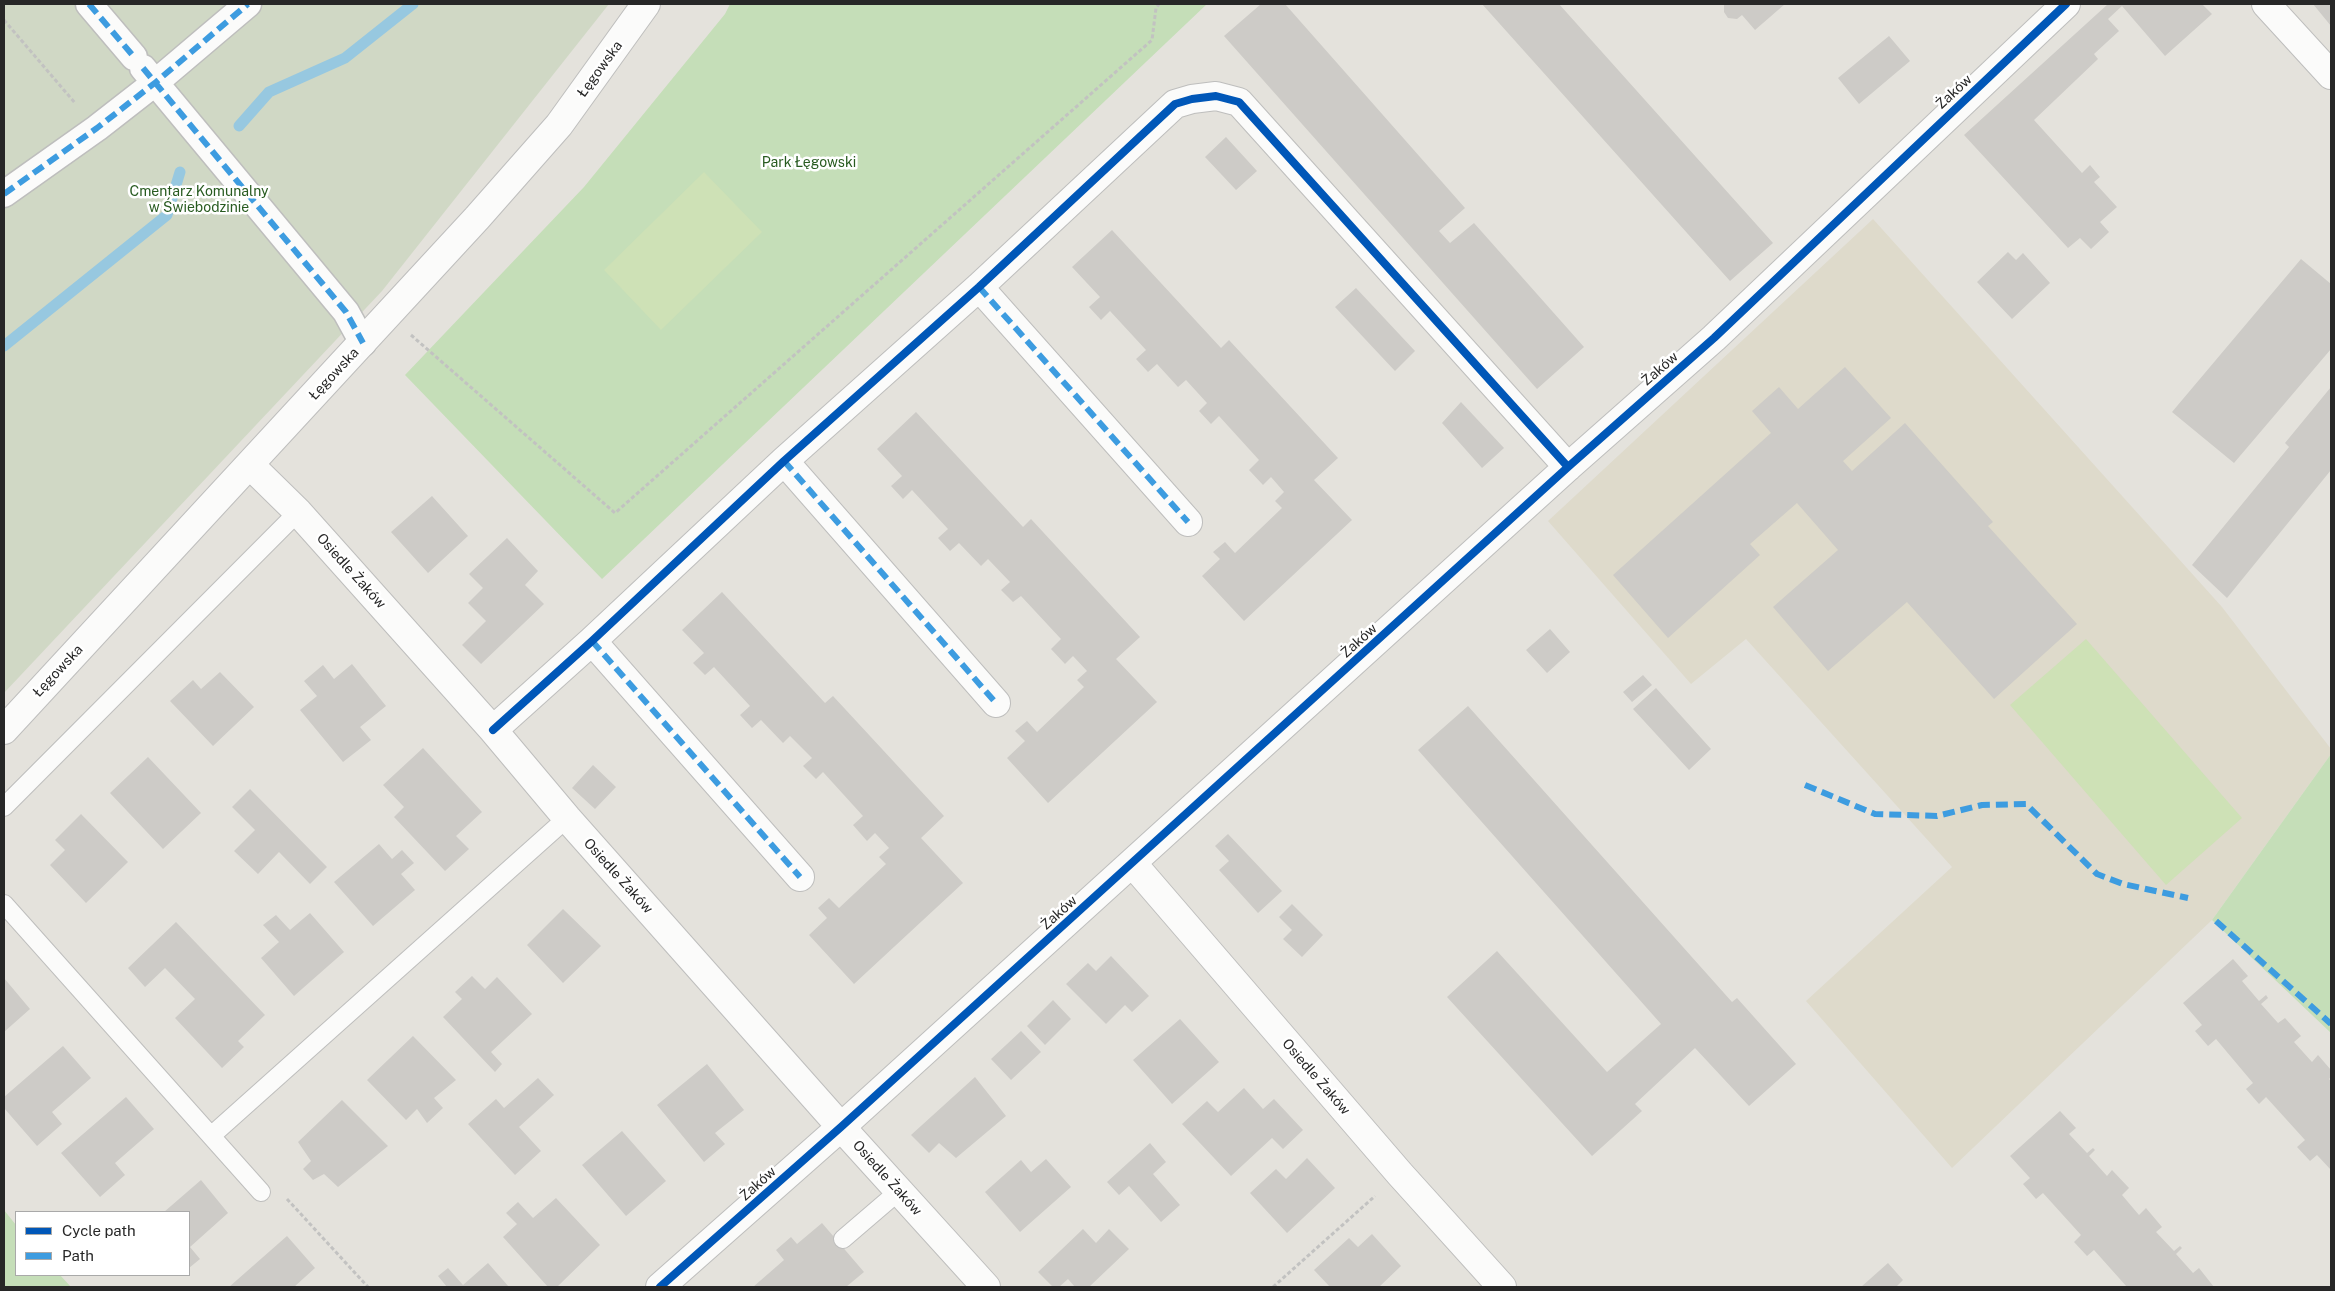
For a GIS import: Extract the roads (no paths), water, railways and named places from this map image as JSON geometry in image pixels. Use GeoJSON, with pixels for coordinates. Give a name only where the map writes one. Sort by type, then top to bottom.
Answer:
{"type":"FeatureCollection","features":[{"type":"Feature","properties":{"kind":"street"},"geometry":{"type":"LineString","coordinates":[[89,4],[346,312],[363,343]]}},
{"type":"Feature","properties":{"kind":"street"},"geometry":{"type":"LineString","coordinates":[[4,194],[97,128],[144,69],[248,4]]}},
{"type":"Feature","properties":{"kind":"street","name":"Łęgowska"},"geometry":{"type":"LineString","coordinates":[[4,730],[363,343],[559,125],[646,4]]}},
{"type":"Feature","properties":{"kind":"street","name":"Żaków"},"geometry":{"type":"LineString","coordinates":[[660,1287],[841,1127],[1133,864],[1568,467],[1714,338],[2066,4]]}},
{"type":"Feature","properties":{"kind":"street"},"geometry":{"type":"LineString","coordinates":[[2266,4],[2331,75]]}},
{"type":"Feature","properties":{"kind":"street"},"geometry":{"type":"LineString","coordinates":[[493,730],[592,641],[784,461],[979,287],[1175,104],[1216,96],[1239,102],[1568,467]]}},
{"type":"Feature","properties":{"kind":"street"},"geometry":{"type":"LineString","coordinates":[[979,287],[1188,522]]}},
{"type":"Feature","properties":{"kind":"street"},"geometry":{"type":"LineString","coordinates":[[784,461],[996,703]]}},
{"type":"Feature","properties":{"kind":"street","name":"Osiedle Żaków"},"geometry":{"type":"LineString","coordinates":[[250,465],[298,512],[493,730],[567,818],[841,1127],[986,1287]]}},
{"type":"Feature","properties":{"kind":"street"},"geometry":{"type":"LineString","coordinates":[[592,641],[800,877]]}},
{"type":"Feature","properties":{"kind":"street","name":"Osiedle Żaków"},"geometry":{"type":"LineString","coordinates":[[1133,864],[1400,1174],[1502,1287]]}},
{"type":"Feature","properties":{"kind":"lane"},"geometry":{"type":"LineString","coordinates":[[4,807],[298,512]]}},
{"type":"Feature","properties":{"kind":"lane"},"geometry":{"type":"LineString","coordinates":[[210,1136],[567,818]]}},
{"type":"Feature","properties":{"kind":"lane"},"geometry":{"type":"LineString","coordinates":[[4,904],[260,1192]]}},
{"type":"Feature","properties":{"kind":"lane"},"geometry":{"type":"LineString","coordinates":[[843,1239],[899,1192]]}},
{"type":"Feature","properties":{"kind":"waterway"},"geometry":{"type":"LineString","coordinates":[[239,126],[269,92],[345,58],[413,4]]}},
{"type":"Feature","properties":{"kind":"waterway"},"geometry":{"type":"LineString","coordinates":[[4,346],[167,215],[180,172]]}},
{"type":"Feature","properties":{"kind":"park label","name":"Park Łęgowski"},"geometry":{"type":"Point","coordinates":[809,163]}},
{"type":"Feature","properties":{"kind":"park label","name":"Cmentarz Komunalny w Świebodzinie"},"geometry":{"type":"Point","coordinates":[199,200]}}]}
